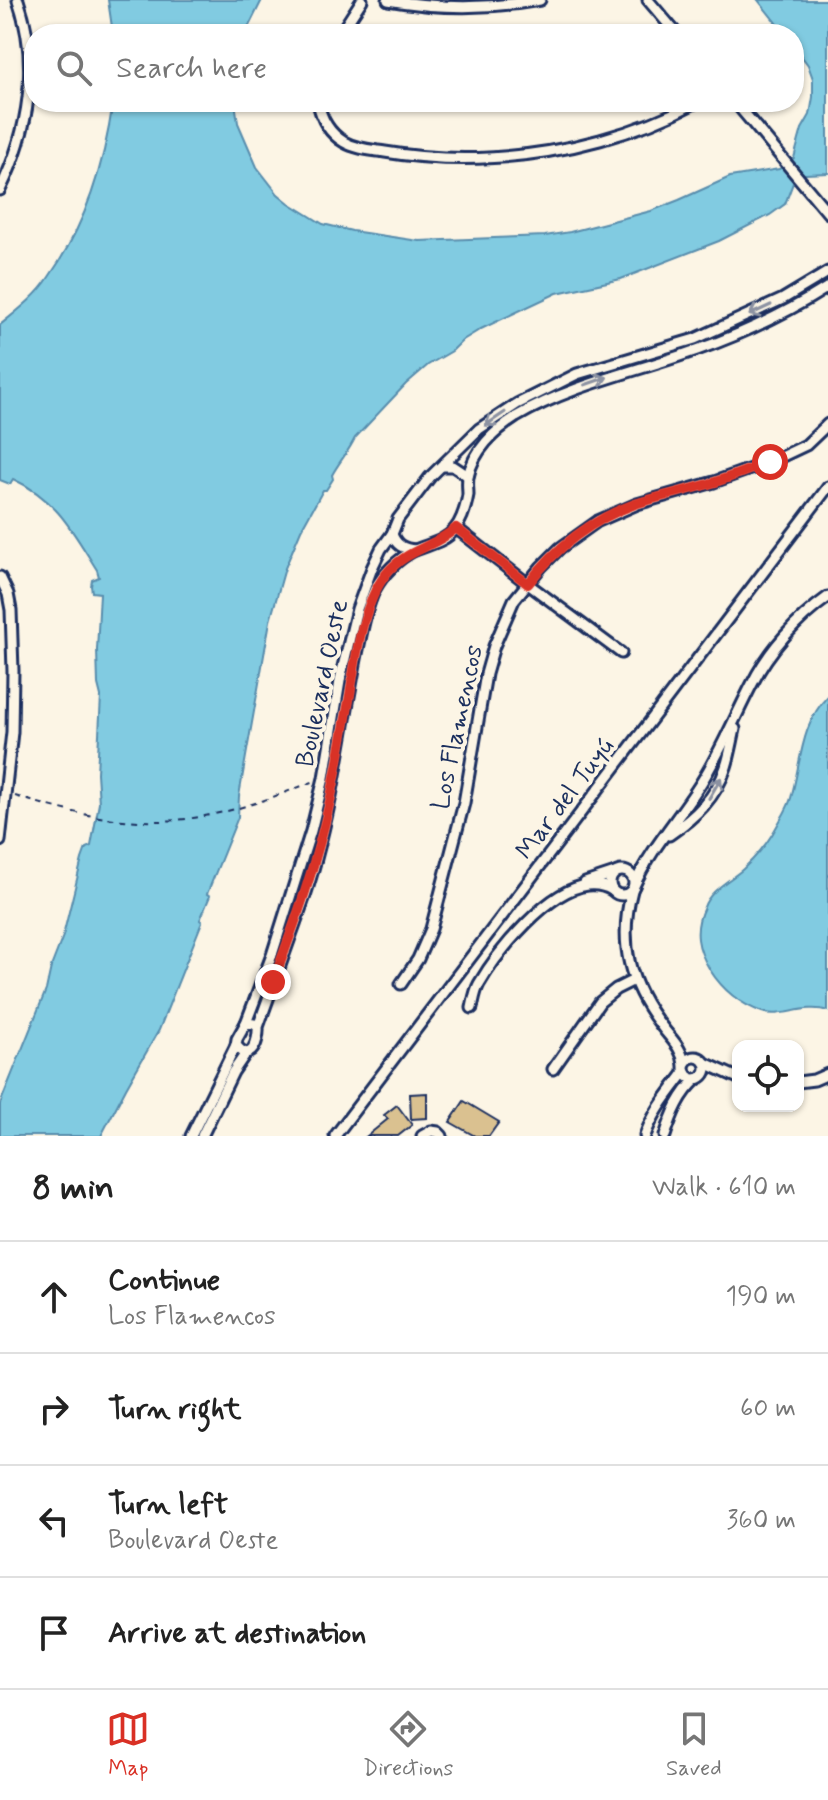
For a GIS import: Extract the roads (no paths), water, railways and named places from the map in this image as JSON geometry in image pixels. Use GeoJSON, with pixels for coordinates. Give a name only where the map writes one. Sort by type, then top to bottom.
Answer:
{"type":"FeatureCollection","features":[{"type":"Feature","properties":{"kind":"street"},"geometry":{"type":"LineString","coordinates":[[18,0],[24,30]]}},
{"type":"Feature","properties":{"kind":"street"},"geometry":{"type":"LineString","coordinates":[[346,24],[362,0]]}},
{"type":"Feature","properties":{"kind":"street"},"geometry":{"type":"LineString","coordinates":[[388,0],[463,8],[540,0]]}},
{"type":"Feature","properties":{"kind":"street"},"geometry":{"type":"LineString","coordinates":[[648,0],[668,24]]}},
{"type":"Feature","properties":{"kind":"street"},"geometry":{"type":"LineString","coordinates":[[0,190],[20,143],[25,112]]}},
{"type":"Feature","properties":{"kind":"street"},"geometry":{"type":"LineString","coordinates":[[321,112],[333,134],[345,143],[396,154],[441,158],[532,153],[599,140],[674,112]]}},
{"type":"Feature","properties":{"kind":"street"},"geometry":{"type":"LineString","coordinates":[[744,112],[828,213]]}},
{"type":"Feature","properties":{"kind":"street","name":"Boulevard Oeste"},"geometry":{"type":"LineString","coordinates":[[258,1027],[320,795],[357,609],[372,568],[398,519],[430,477],[479,429],[517,404],[577,374],[695,339],[783,299],[828,272]]}},
{"type":"Feature","properties":{"kind":"street"},"geometry":{"type":"LineString","coordinates":[[621,653],[456,528],[468,495],[468,476],[479,452],[490,437],[513,419],[542,403],[600,379],[698,350],[785,312],[828,287]]}},
{"type":"Feature","properties":{"kind":"street"},"geometry":{"type":"LineString","coordinates":[[695,339],[698,350]]}},
{"type":"Feature","properties":{"kind":"street"},"geometry":{"type":"LineString","coordinates":[[537,393],[542,403]]}},
{"type":"Feature","properties":{"kind":"street","name":"Los Flamencos"},"geometry":{"type":"LineString","coordinates":[[401,984],[427,939],[464,803],[486,674],[494,646],[514,600],[560,548],[598,521],[637,504],[770,462],[806,445],[828,424]]}},
{"type":"Feature","properties":{"kind":"street"},"geometry":{"type":"LineString","coordinates":[[443,466],[453,466],[468,476]]}},
{"type":"Feature","properties":{"kind":"street","name":"Mar del Tuyú"},"geometry":{"type":"LineString","coordinates":[[335,1136],[828,487]]}},
{"type":"Feature","properties":{"kind":"street","name":"Boulevard Oeste"},"geometry":{"type":"LineString","coordinates":[[246,1023],[309,883],[330,798],[359,645],[376,589],[399,561],[415,550],[427,548],[446,538],[456,528]]}},
{"type":"Feature","properties":{"kind":"street"},"geometry":{"type":"LineString","coordinates":[[392,534],[395,542],[405,549],[415,550]]}},
{"type":"Feature","properties":{"kind":"street"},"geometry":{"type":"LineString","coordinates":[[0,577],[10,602],[13,671],[12,732],[3,791],[0,841]]}},
{"type":"Feature","properties":{"kind":"street"},"geometry":{"type":"LineString","coordinates":[[732,1076],[711,1074],[698,1079],[689,1078],[684,1068],[684,1058],[634,980],[629,963],[626,914],[633,888],[649,856],[687,806],[714,761],[752,682],[774,648],[798,622],[828,597]]}},
{"type":"Feature","properties":{"kind":"street"},"geometry":{"type":"LineString","coordinates":[[348,642],[359,645]]}},
{"type":"Feature","properties":{"kind":"street"},"geometry":{"type":"LineString","coordinates":[[660,842],[689,822],[711,797],[726,766],[738,714]]}},
{"type":"Feature","properties":{"kind":"street"},"geometry":{"type":"LineString","coordinates":[[714,761],[726,766]]}},
{"type":"Feature","properties":{"kind":"street"},"geometry":{"type":"LineString","coordinates":[[320,795],[330,798]]}},
{"type":"Feature","properties":{"kind":"street"},"geometry":{"type":"LineString","coordinates":[[687,806],[698,813]]}},
{"type":"Feature","properties":{"kind":"street"},"geometry":{"type":"LineString","coordinates":[[626,914],[610,883],[617,872],[649,856]]}},
{"type":"Feature","properties":{"kind":"street"},"geometry":{"type":"LineString","coordinates":[[472,1008],[478,986],[497,959],[525,924],[552,901],[589,881],[623,871],[631,874],[633,888]]}},
{"type":"Feature","properties":{"kind":"street"},"geometry":{"type":"LineString","coordinates":[[578,887],[598,885],[626,895],[633,888]]}},
{"type":"Feature","properties":{"kind":"street"},"geometry":{"type":"LineString","coordinates":[[553,1069],[600,1002],[634,980]]}},
{"type":"Feature","properties":{"kind":"street"},"geometry":{"type":"LineString","coordinates":[[191,1136],[207,1116],[246,1053],[256,1045],[259,1036],[258,1027],[254,1024],[246,1023],[237,1039],[207,1116],[202,1136]]}},
{"type":"Feature","properties":{"kind":"street"},"geometry":{"type":"LineString","coordinates":[[676,1044],[732,1075]]}},
{"type":"Feature","properties":{"kind":"street"},"geometry":{"type":"LineString","coordinates":[[236,1045],[246,1053]]}},
{"type":"Feature","properties":{"kind":"street"},"geometry":{"type":"LineString","coordinates":[[645,1136],[689,1059],[700,1060]]}},
{"type":"Feature","properties":{"kind":"street"},"geometry":{"type":"LineString","coordinates":[[665,1136],[678,1102],[687,1088],[705,1073],[700,1060]]}},
{"type":"Feature","properties":{"kind":"street"},"geometry":{"type":"LineString","coordinates":[[804,1081],[828,1074]]}},
{"type":"Feature","properties":{"kind":"street"},"geometry":{"type":"LineString","coordinates":[[652,1120],[669,1124]]}},
{"type":"Feature","properties":{"kind":"street"},"geometry":{"type":"LineString","coordinates":[[422,1136],[431,1131],[442,1136]]}},
{"type":"Feature","properties":{"kind":"water"},"geometry":{"type":"Polygon","coordinates":[[[108,0],[262,0],[250,24],[112,24],[108,0]]]}},
{"type":"Feature","properties":{"kind":"water"},"geometry":{"type":"Polygon","coordinates":[[[758,0],[828,0],[828,173],[805,174],[793,183],[785,204],[719,241],[621,279],[557,293],[481,329],[406,384],[355,438],[301,530],[285,568],[270,621],[238,817],[207,894],[210,896],[200,920],[202,922],[159,1030],[101,1136],[0,1136],[0,1104],[46,990],[82,859],[86,848],[91,846],[99,803],[97,773],[101,696],[97,650],[100,593],[92,592],[91,586],[92,580],[99,577],[97,570],[53,507],[13,479],[10,484],[0,480],[0,325],[44,284],[73,236],[99,172],[111,112],[236,112],[257,167],[278,194],[323,224],[419,241],[545,236],[651,211],[730,177],[779,169],[794,158],[802,129],[810,115],[813,79],[804,60],[804,24],[777,24],[758,0]]]}},
{"type":"Feature","properties":{"kind":"water"},"geometry":{"type":"Polygon","coordinates":[[[828,696],[828,1011],[811,1009],[769,1014],[739,1000],[715,977],[699,947],[698,924],[710,897],[753,859],[783,816],[791,798],[807,731],[812,718],[828,696]]]}}]}
